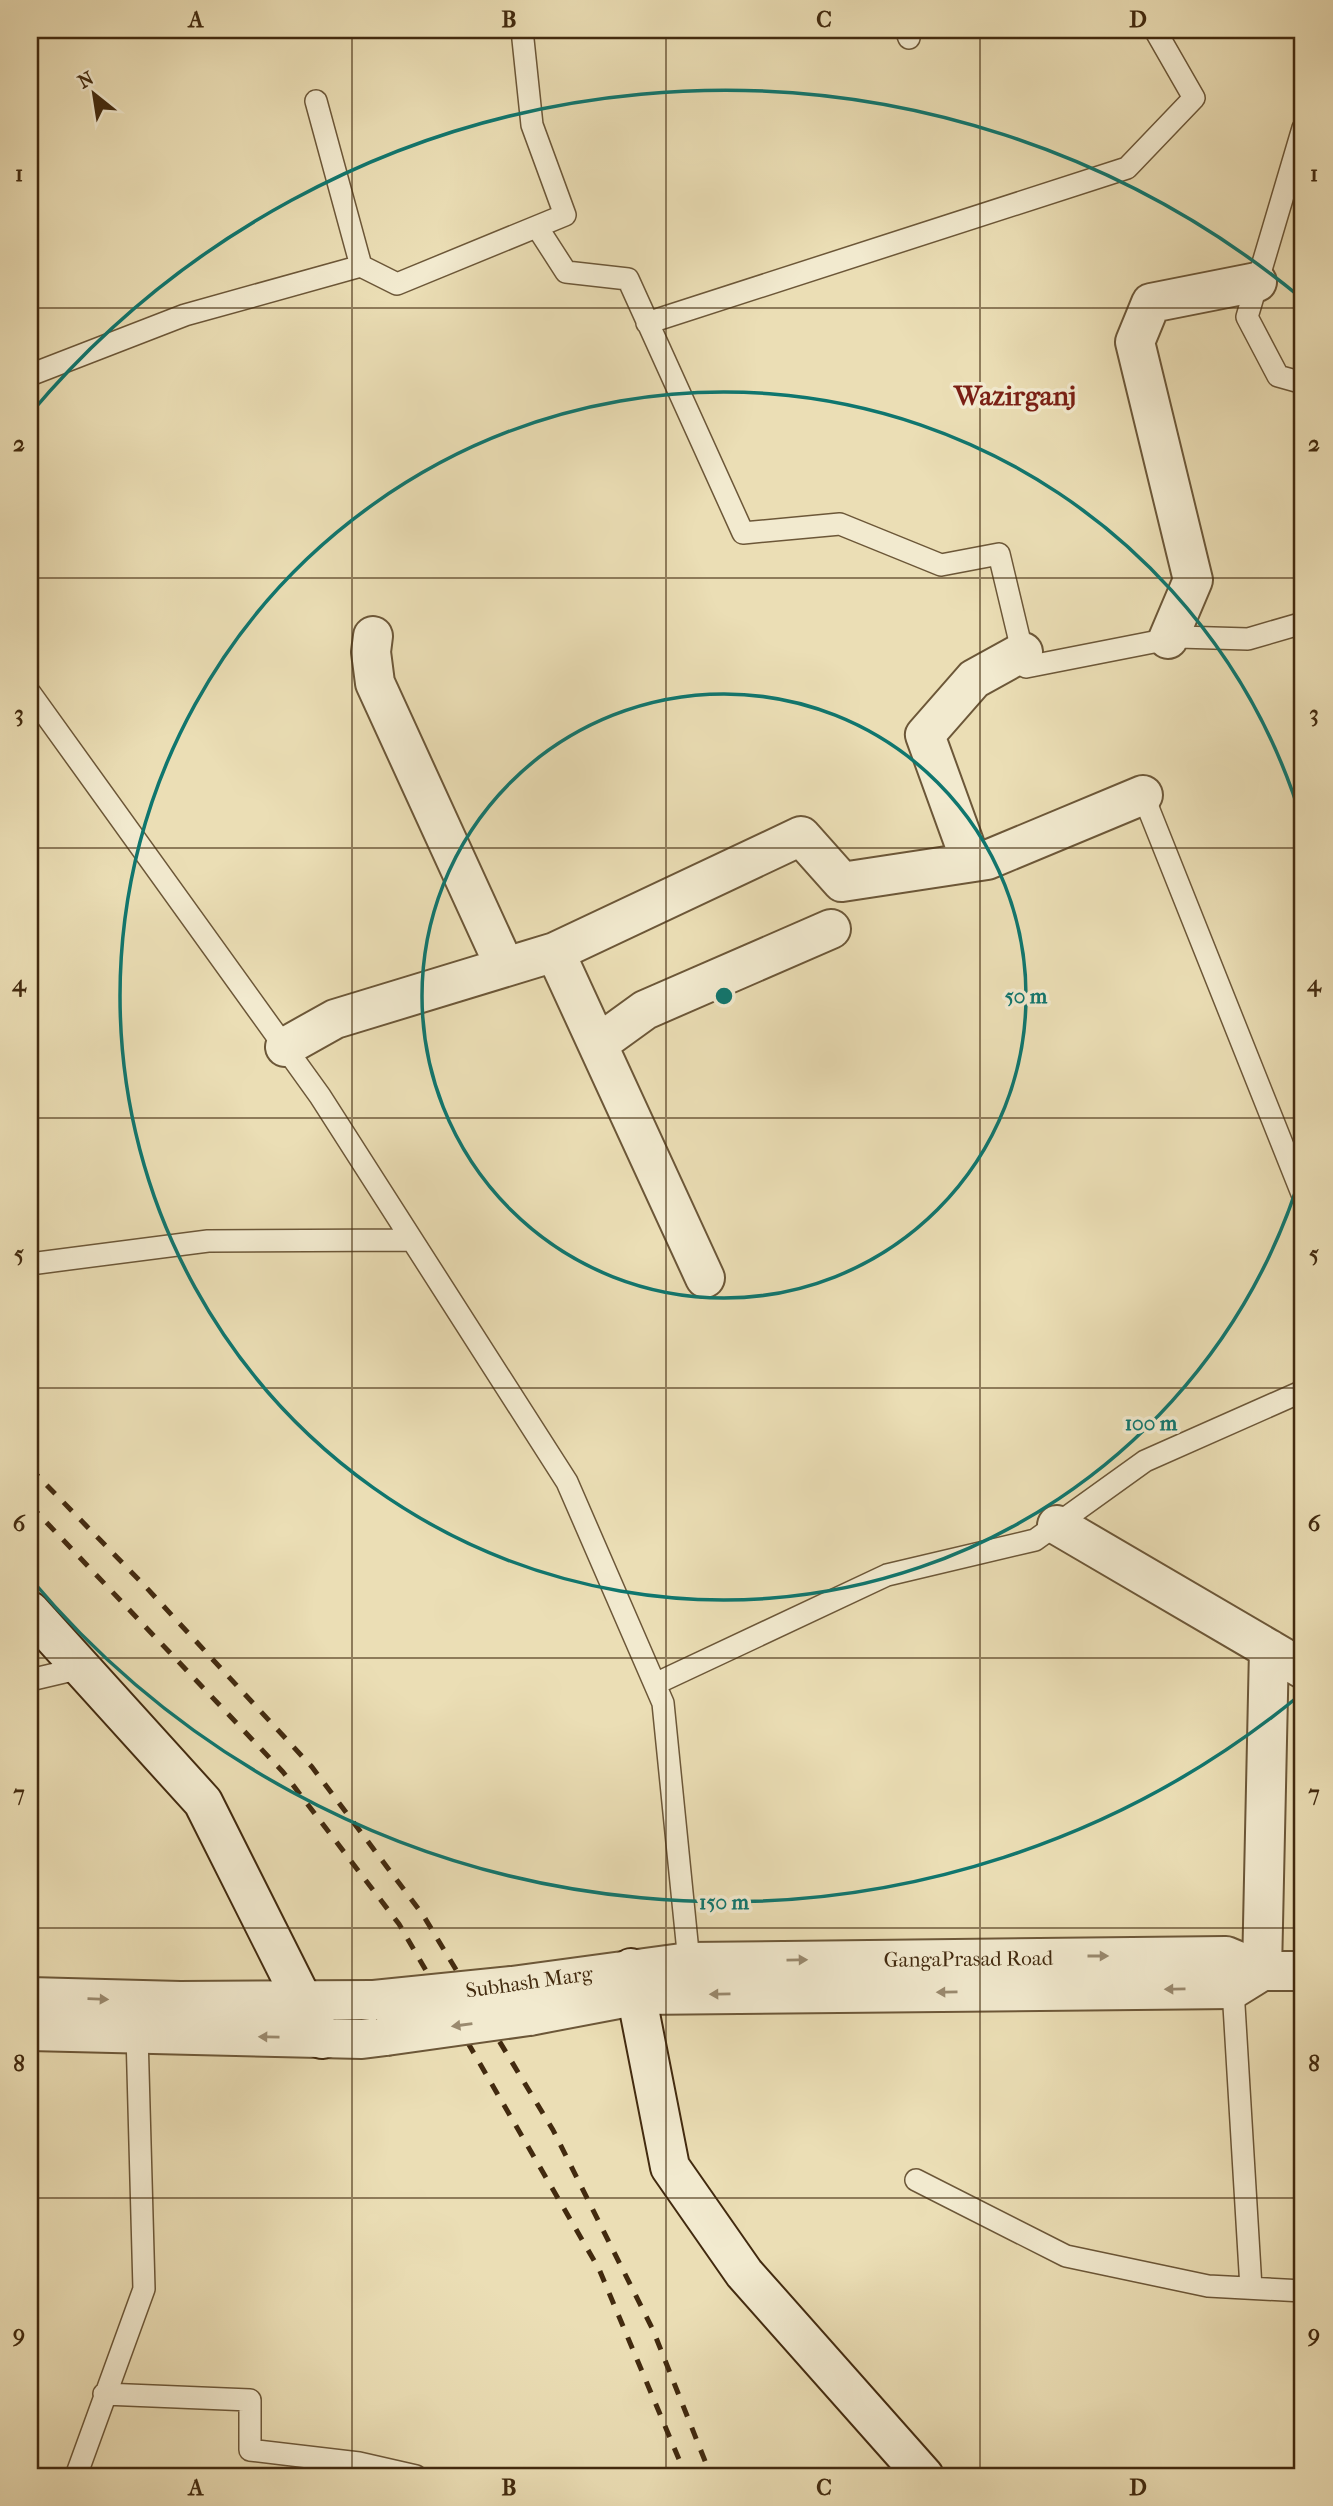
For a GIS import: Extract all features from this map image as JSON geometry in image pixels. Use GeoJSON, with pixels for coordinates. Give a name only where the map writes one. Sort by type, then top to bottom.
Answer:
{"type":"FeatureCollection","features":[{"type":"Feature","properties":{"kind":"street"},"geometry":{"type":"LineString","coordinates":[[1168,639],[1193,580],[1135,342],[1151,303],[1258,282]]}},
{"type":"Feature","properties":{"kind":"street"},"geometry":{"type":"LineString","coordinates":[[373,636],[371,652],[375,683],[505,967]]}},
{"type":"Feature","properties":{"kind":"street"},"geometry":{"type":"LineString","coordinates":[[971,862],[925,735],[974,679],[1023,652]]}},
{"type":"Feature","properties":{"kind":"street"},"geometry":{"type":"LineString","coordinates":[[285,1048],[335,1019],[555,952],[801,836],[842,883],[987,860],[1143,795]]}},
{"type":"Feature","properties":{"kind":"street"},"geometry":{"type":"LineString","coordinates":[[598,1044],[645,1010],[831,929]]}},
{"type":"Feature","properties":{"kind":"street"},"geometry":{"type":"LineString","coordinates":[[555,952],[705,1278]]}},
{"type":"Feature","properties":{"kind":"street"},"geometry":{"type":"LineString","coordinates":[[1057,1525],[1303,1669]]}},
{"type":"Feature","properties":{"kind":"street"},"geometry":{"type":"LineString","coordinates":[[30,1611],[203,1802],[321,2039]]}},
{"type":"Feature","properties":{"kind":"street"},"geometry":{"type":"LineString","coordinates":[[924,2476],[744,2273],[670,2166],[635,1981],[1248,1980],[1269,1649]]}},
{"type":"Feature","properties":{"kind":"street","name":"GangaPrasad Road"},"geometry":{"type":"LineString","coordinates":[[635,1981],[689,1962],[1226,1956],[1248,1980],[1303,1971]]}},
{"type":"Feature","properties":{"kind":"street","name":"Subhash Marg"},"geometry":{"type":"LineString","coordinates":[[30,1997],[520,2001],[635,1981]]}},
{"type":"Feature","properties":{"kind":"street"},"geometry":{"type":"LineString","coordinates":[[30,2031],[362,2039],[386,2036],[520,2001]]}},
{"type":"Feature","properties":{"kind":"lane"},"geometry":{"type":"LineString","coordinates":[[30,375],[185,315],[361,267],[397,284],[565,215],[532,125],[522,30]]}},
{"type":"Feature","properties":{"kind":"lane"},"geometry":{"type":"LineString","coordinates":[[647,323],[1127,168],[1194,98],[1155,30]]}},
{"type":"Feature","properties":{"kind":"lane"},"geometry":{"type":"LineString","coordinates":[[316,101],[361,267]]}},
{"type":"Feature","properties":{"kind":"lane"},"geometry":{"type":"LineString","coordinates":[[1303,128],[1247,317],[1278,376],[1303,383]]}},
{"type":"Feature","properties":{"kind":"lane"},"geometry":{"type":"LineString","coordinates":[[537,227],[566,272],[628,279],[743,533],[839,524],[941,565],[999,554],[1026,667],[1168,639],[1248,639],[1303,623]]}},
{"type":"Feature","properties":{"kind":"lane"},"geometry":{"type":"LineString","coordinates":[[30,693],[320,1096],[567,1482],[663,1703],[689,1962]]}},
{"type":"Feature","properties":{"kind":"lane"},"geometry":{"type":"LineString","coordinates":[[1143,795],[1303,1196]]}},
{"type":"Feature","properties":{"kind":"lane"},"geometry":{"type":"LineString","coordinates":[[30,1264],[208,1241],[412,1240]]}},
{"type":"Feature","properties":{"kind":"lane"},"geometry":{"type":"LineString","coordinates":[[655,1684],[887,1575],[1035,1540],[1145,1461],[1303,1391]]}},
{"type":"Feature","properties":{"kind":"lane"},"geometry":{"type":"LineString","coordinates":[[30,1680],[81,1668]]}},
{"type":"Feature","properties":{"kind":"lane"},"geometry":{"type":"LineString","coordinates":[[1248,1980],[1251,2288]]}},
{"type":"Feature","properties":{"kind":"lane"},"geometry":{"type":"LineString","coordinates":[[76,2476],[144,2289],[137,2034]]}},
{"type":"Feature","properties":{"kind":"lane"},"geometry":{"type":"LineString","coordinates":[[916,2180],[1066,2256],[1208,2286],[1303,2291]]}},
{"type":"Feature","properties":{"kind":"lane"},"geometry":{"type":"LineString","coordinates":[[104,2394],[250,2400],[250,2450],[359,2463],[416,2476]]}},
{"type":"Feature","properties":{"kind":"railway"},"geometry":{"type":"LineString","coordinates":[[30,1468],[144,1585],[312,1767],[423,1915],[553,2130],[653,2330],[711,2476]]}},
{"type":"Feature","properties":{"kind":"railway"},"geometry":{"type":"LineString","coordinates":[[30,1505],[283,1772],[399,1924],[599,2269],[686,2476]]}},
{"type":"Feature","properties":{"kind":"district","name":"Wazirganj"},"geometry":{"type":"Point","coordinates":[1015,395]}}]}
